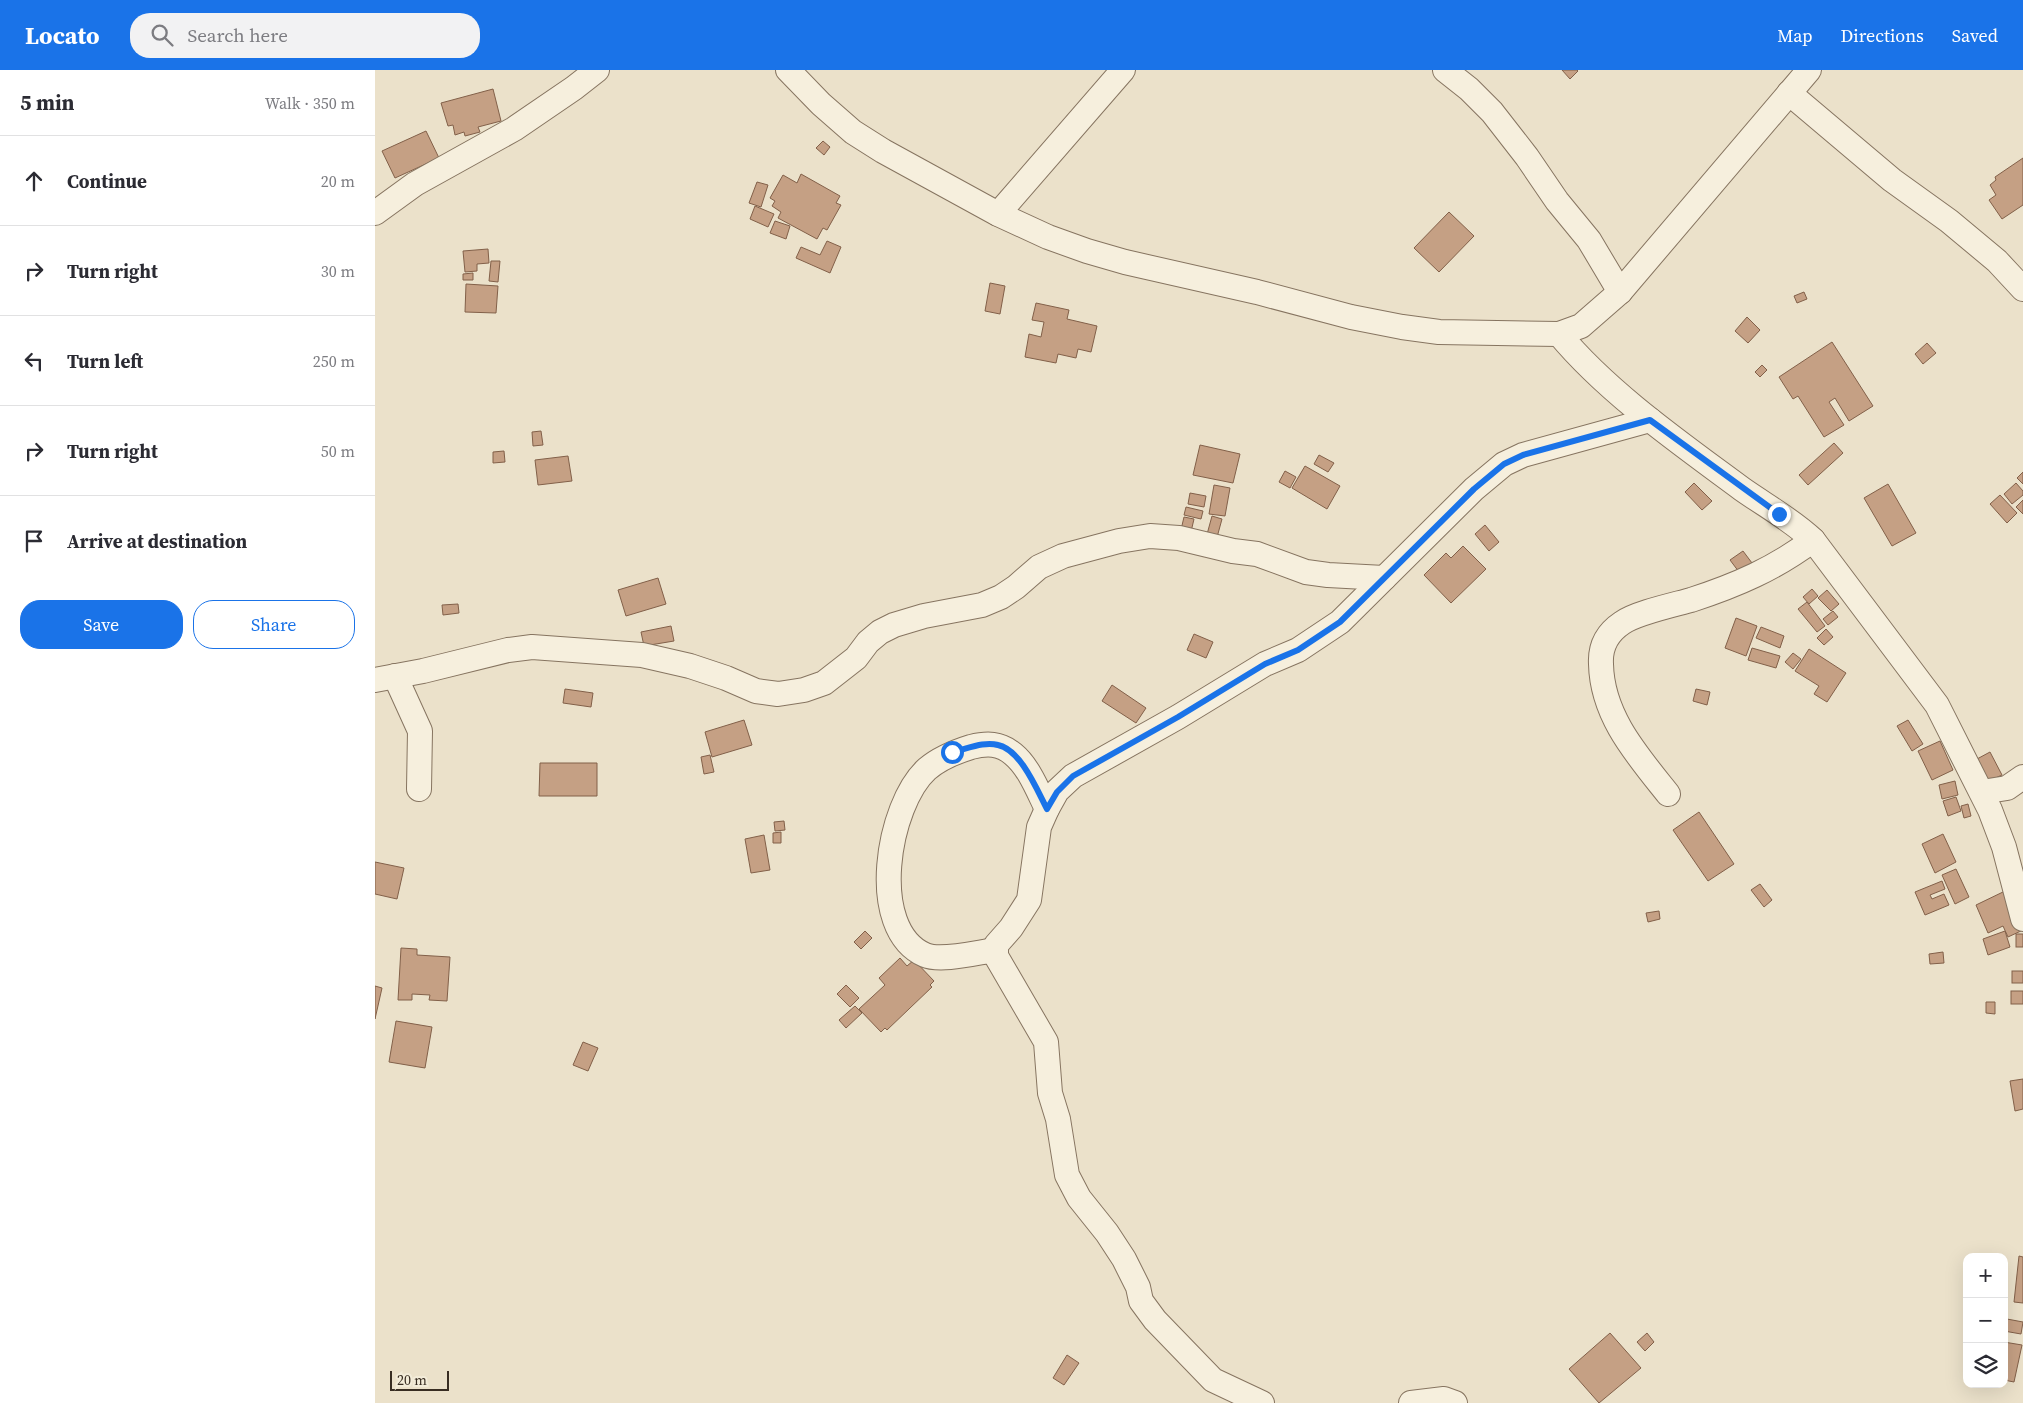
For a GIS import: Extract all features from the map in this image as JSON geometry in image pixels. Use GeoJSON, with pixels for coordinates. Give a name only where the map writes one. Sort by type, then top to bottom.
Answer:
{"type":"FeatureCollection","features":[{"type":"Feature","properties":{"kind":"street"},"geometry":{"type":"LineString","coordinates":[[375,213],[415,184],[514,129],[597,70]]}},
{"type":"Feature","properties":{"kind":"street"},"geometry":{"type":"LineString","coordinates":[[788,70],[821,104],[853,132],[998,214],[1048,237],[1116,259],[1257,292],[1351,318],[1439,332],[1559,334],[1581,326],[1620,292],[1809,70]]}},
{"type":"Feature","properties":{"kind":"street"},"geometry":{"type":"LineString","coordinates":[[998,214],[1123,70]]}},
{"type":"Feature","properties":{"kind":"street"},"geometry":{"type":"LineString","coordinates":[[1445,70],[1469,89],[1492,112],[1527,156],[1557,201],[1589,240],[1620,292]]}},
{"type":"Feature","properties":{"kind":"street"},"geometry":{"type":"LineString","coordinates":[[1789,93],[1892,180],[1949,220],[1997,261],[2023,288]]}},
{"type":"Feature","properties":{"kind":"street"},"geometry":{"type":"LineString","coordinates":[[1559,334],[1575,354],[1650,420],[1744,490],[1801,529],[1813,540],[1937,705],[1982,792],[2004,847],[2023,919]]}},
{"type":"Feature","properties":{"kind":"street"},"geometry":{"type":"LineString","coordinates":[[1262,1403],[1213,1380],[1155,1320],[1141,1302],[1138,1287],[1124,1259],[1107,1233],[1079,1198],[1067,1175],[1058,1119],[1050,1093],[1046,1042],[996,956],[996,945],[1011,928],[1029,900],[1039,827],[1057,792],[1073,776],[1178,717],[1265,664],[1298,650],[1340,622],[1474,489],[1514,458],[1650,420]]}},
{"type":"Feature","properties":{"kind":"street"},"geometry":{"type":"LineString","coordinates":[[419,789],[420,731],[385,678],[423,671],[508,650],[531,647],[642,654],[727,678],[756,691],[778,694],[805,690],[824,683],[856,658],[880,632],[894,625],[924,616],[982,605],[1001,597],[1016,587],[1039,567],[1063,556],[1119,541],[1150,536],[1179,538],[1233,551],[1257,554],[1306,572],[1384,578]]}},
{"type":"Feature","properties":{"kind":"street"},"geometry":{"type":"LineString","coordinates":[[1668,794],[1636,754],[1616,722],[1605,699],[1601,681],[1600,657],[1603,644],[1609,634],[1623,622],[1723,589],[1759,574],[1797,552],[1813,540]]}},
{"type":"Feature","properties":{"kind":"street"},"geometry":{"type":"LineString","coordinates":[[996,950],[940,957],[927,956],[915,949],[900,932],[889,899],[889,865],[900,811],[927,769],[952,752],[983,744],[999,745],[1015,755],[1026,770],[1047,809]]}},
{"type":"Feature","properties":{"kind":"street"},"geometry":{"type":"LineString","coordinates":[[1982,792],[2007,788],[2023,777]]}},
{"type":"Feature","properties":{"kind":"street"},"geometry":{"type":"LineString","coordinates":[[1411,1403],[1444,1399],[1455,1403]]}},
{"type":"Feature","properties":{"kind":"building"},"geometry":{"type":"Polygon","coordinates":[[[1562,70],[1577,70],[1578,71],[1570,79],[1562,70]]]}},
{"type":"Feature","properties":{"kind":"building"},"geometry":{"type":"Polygon","coordinates":[[[493,89],[501,121],[478,127],[480,132],[465,136],[464,132],[455,135],[453,125],[448,126],[441,103],[493,89]]]}},
{"type":"Feature","properties":{"kind":"building"},"geometry":{"type":"Polygon","coordinates":[[[426,131],[439,158],[395,178],[382,151],[426,131]]]}},
{"type":"Feature","properties":{"kind":"building"},"geometry":{"type":"Polygon","coordinates":[[[823,141],[830,147],[824,155],[816,148],[823,141]]]}},
{"type":"Feature","properties":{"kind":"building"},"geometry":{"type":"Polygon","coordinates":[[[2023,158],[2023,205],[2002,219],[1989,200],[1996,195],[1990,185],[1996,180],[1995,177],[2023,158]]]}},
{"type":"Feature","properties":{"kind":"building"},"geometry":{"type":"Polygon","coordinates":[[[801,174],[840,196],[836,203],[841,205],[827,230],[823,228],[817,239],[778,218],[781,212],[772,206],[775,201],[770,198],[783,175],[797,183],[801,174]]]}},
{"type":"Feature","properties":{"kind":"building"},"geometry":{"type":"Polygon","coordinates":[[[757,182],[768,185],[761,207],[749,203],[757,182]]]}},
{"type":"Feature","properties":{"kind":"building"},"geometry":{"type":"Polygon","coordinates":[[[755,206],[774,214],[768,227],[750,219],[755,206]]]}},
{"type":"Feature","properties":{"kind":"building"},"geometry":{"type":"Polygon","coordinates":[[[1449,212],[1474,236],[1439,272],[1414,248],[1449,212]]]}},
{"type":"Feature","properties":{"kind":"building"},"geometry":{"type":"Polygon","coordinates":[[[775,221],[790,226],[786,239],[770,233],[775,221]]]}},
{"type":"Feature","properties":{"kind":"building"},"geometry":{"type":"Polygon","coordinates":[[[827,241],[841,247],[830,273],[796,258],[801,247],[820,255],[827,241]]]}},
{"type":"Feature","properties":{"kind":"building"},"geometry":{"type":"Polygon","coordinates":[[[488,249],[489,263],[477,264],[477,271],[465,272],[463,251],[488,249]]]}},
{"type":"Feature","properties":{"kind":"building"},"geometry":{"type":"Polygon","coordinates":[[[491,261],[500,261],[498,282],[489,281],[491,261]]]}},
{"type":"Feature","properties":{"kind":"building"},"geometry":{"type":"Polygon","coordinates":[[[473,273],[473,280],[463,280],[463,274],[473,273]]]}},
{"type":"Feature","properties":{"kind":"building"},"geometry":{"type":"Polygon","coordinates":[[[990,283],[1005,286],[1000,314],[985,311],[990,283]]]}},
{"type":"Feature","properties":{"kind":"building"},"geometry":{"type":"Polygon","coordinates":[[[466,284],[498,286],[496,313],[465,312],[466,284]]]}},
{"type":"Feature","properties":{"kind":"building"},"geometry":{"type":"Polygon","coordinates":[[[1804,292],[1807,299],[1797,303],[1794,296],[1804,292]]]}},
{"type":"Feature","properties":{"kind":"building"},"geometry":{"type":"Polygon","coordinates":[[[1036,303],[1069,310],[1067,319],[1097,326],[1091,352],[1078,349],[1076,358],[1058,354],[1056,363],[1025,357],[1029,334],[1041,337],[1044,322],[1032,320],[1036,303]]]}},
{"type":"Feature","properties":{"kind":"building"},"geometry":{"type":"Polygon","coordinates":[[[1747,317],[1760,330],[1748,343],[1735,331],[1747,317]]]}},
{"type":"Feature","properties":{"kind":"building"},"geometry":{"type":"Polygon","coordinates":[[[1832,342],[1873,406],[1849,421],[1835,398],[1829,402],[1844,425],[1824,437],[1798,396],[1793,399],[1779,377],[1832,342]]]}},
{"type":"Feature","properties":{"kind":"building"},"geometry":{"type":"Polygon","coordinates":[[[1927,343],[1936,353],[1923,364],[1915,354],[1927,343]]]}},
{"type":"Feature","properties":{"kind":"building"},"geometry":{"type":"Polygon","coordinates":[[[1762,365],[1767,370],[1760,377],[1755,372],[1762,365]]]}},
{"type":"Feature","properties":{"kind":"building"},"geometry":{"type":"Polygon","coordinates":[[[541,431],[543,445],[533,446],[532,432],[541,431]]]}},
{"type":"Feature","properties":{"kind":"building"},"geometry":{"type":"Polygon","coordinates":[[[1834,443],[1843,453],[1808,485],[1799,475],[1834,443]]]}},
{"type":"Feature","properties":{"kind":"building"},"geometry":{"type":"Polygon","coordinates":[[[1200,445],[1240,454],[1233,483],[1193,475],[1200,445]]]}},
{"type":"Feature","properties":{"kind":"building"},"geometry":{"type":"Polygon","coordinates":[[[504,451],[505,462],[493,463],[493,452],[504,451]]]}},
{"type":"Feature","properties":{"kind":"building"},"geometry":{"type":"Polygon","coordinates":[[[1319,455],[1334,463],[1328,472],[1314,464],[1319,455]]]}},
{"type":"Feature","properties":{"kind":"building"},"geometry":{"type":"Polygon","coordinates":[[[568,456],[572,481],[538,485],[535,460],[568,456]]]}},
{"type":"Feature","properties":{"kind":"building"},"geometry":{"type":"Polygon","coordinates":[[[1305,466],[1340,486],[1327,509],[1292,488],[1305,466]]]}},
{"type":"Feature","properties":{"kind":"building"},"geometry":{"type":"Polygon","coordinates":[[[1285,471],[1296,477],[1290,488],[1279,482],[1285,471]]]}},
{"type":"Feature","properties":{"kind":"building"},"geometry":{"type":"Polygon","coordinates":[[[2023,472],[2023,484],[2017,478],[2023,472]]]}},
{"type":"Feature","properties":{"kind":"building"},"geometry":{"type":"Polygon","coordinates":[[[1694,483],[1712,501],[1702,510],[1685,492],[1694,483]]]}},
{"type":"Feature","properties":{"kind":"building"},"geometry":{"type":"Polygon","coordinates":[[[2016,483],[2023,491],[2023,495],[2012,504],[2004,494],[2016,483]]]}},
{"type":"Feature","properties":{"kind":"building"},"geometry":{"type":"Polygon","coordinates":[[[1888,484],[1916,533],[1892,546],[1864,498],[1888,484]]]}},
{"type":"Feature","properties":{"kind":"building"},"geometry":{"type":"Polygon","coordinates":[[[1214,485],[1230,488],[1225,516],[1209,514],[1214,485]]]}},
{"type":"Feature","properties":{"kind":"building"},"geometry":{"type":"Polygon","coordinates":[[[1190,493],[1206,496],[1204,507],[1188,504],[1190,493]]]}},
{"type":"Feature","properties":{"kind":"building"},"geometry":{"type":"Polygon","coordinates":[[[2000,495],[2017,513],[2007,523],[1990,504],[2000,495]]]}},
{"type":"Feature","properties":{"kind":"building"},"geometry":{"type":"Polygon","coordinates":[[[2023,500],[2023,514],[2016,507],[2023,500]]]}},
{"type":"Feature","properties":{"kind":"building"},"geometry":{"type":"Polygon","coordinates":[[[1186,507],[1203,511],[1201,519],[1184,515],[1186,507]]]}},
{"type":"Feature","properties":{"kind":"building"},"geometry":{"type":"Polygon","coordinates":[[[1212,516],[1222,519],[1216,541],[1206,538],[1212,516]]]}},
{"type":"Feature","properties":{"kind":"building"},"geometry":{"type":"Polygon","coordinates":[[[1184,517],[1194,519],[1190,536],[1180,534],[1184,517]]]}},
{"type":"Feature","properties":{"kind":"building"},"geometry":{"type":"Polygon","coordinates":[[[1485,525],[1499,542],[1489,551],[1475,534],[1485,525]]]}},
{"type":"Feature","properties":{"kind":"building"},"geometry":{"type":"Polygon","coordinates":[[[1463,546],[1486,569],[1451,603],[1424,575],[1446,553],[1451,558],[1463,546]]]}},
{"type":"Feature","properties":{"kind":"building"},"geometry":{"type":"Polygon","coordinates":[[[1743,551],[1755,567],[1742,576],[1730,560],[1743,551]]]}},
{"type":"Feature","properties":{"kind":"building"},"geometry":{"type":"Polygon","coordinates":[[[658,578],[666,604],[626,616],[618,590],[658,578]]]}},
{"type":"Feature","properties":{"kind":"building"},"geometry":{"type":"Polygon","coordinates":[[[1812,589],[1818,596],[1809,604],[1803,597],[1812,589]]]}},
{"type":"Feature","properties":{"kind":"building"},"geometry":{"type":"Polygon","coordinates":[[[1827,590],[1839,604],[1831,611],[1818,598],[1827,590]]]}},
{"type":"Feature","properties":{"kind":"building"},"geometry":{"type":"Polygon","coordinates":[[[1807,602],[1825,626],[1817,632],[1798,609],[1807,602]]]}},
{"type":"Feature","properties":{"kind":"building"},"geometry":{"type":"Polygon","coordinates":[[[458,604],[459,613],[443,615],[442,605],[458,604]]]}},
{"type":"Feature","properties":{"kind":"building"},"geometry":{"type":"Polygon","coordinates":[[[1833,611],[1838,617],[1828,625],[1823,619],[1833,611]]]}},
{"type":"Feature","properties":{"kind":"building"},"geometry":{"type":"Polygon","coordinates":[[[1736,618],[1757,626],[1746,656],[1725,648],[1736,618]]]}},
{"type":"Feature","properties":{"kind":"building"},"geometry":{"type":"Polygon","coordinates":[[[671,626],[674,641],[644,646],[641,632],[671,626]]]}},
{"type":"Feature","properties":{"kind":"building"},"geometry":{"type":"Polygon","coordinates":[[[1761,627],[1784,636],[1780,648],[1756,638],[1761,627]]]}},
{"type":"Feature","properties":{"kind":"building"},"geometry":{"type":"Polygon","coordinates":[[[1826,629],[1833,637],[1824,645],[1817,638],[1826,629]]]}},
{"type":"Feature","properties":{"kind":"building"},"geometry":{"type":"Polygon","coordinates":[[[1194,634],[1213,642],[1206,658],[1187,650],[1194,634]]]}},
{"type":"Feature","properties":{"kind":"building"},"geometry":{"type":"Polygon","coordinates":[[[1752,648],[1780,656],[1776,668],[1748,660],[1752,648]]]}},
{"type":"Feature","properties":{"kind":"building"},"geometry":{"type":"Polygon","coordinates":[[[1809,649],[1846,673],[1827,702],[1814,694],[1819,686],[1795,671],[1809,649]]]}},
{"type":"Feature","properties":{"kind":"building"},"geometry":{"type":"Polygon","coordinates":[[[1793,653],[1801,659],[1793,669],[1785,662],[1793,653]]]}},
{"type":"Feature","properties":{"kind":"building"},"geometry":{"type":"Polygon","coordinates":[[[1112,685],[1146,708],[1136,723],[1102,701],[1112,685]]]}},
{"type":"Feature","properties":{"kind":"building"},"geometry":{"type":"Polygon","coordinates":[[[565,689],[593,693],[591,707],[563,703],[565,689]]]}},
{"type":"Feature","properties":{"kind":"building"},"geometry":{"type":"Polygon","coordinates":[[[1696,689],[1710,692],[1707,705],[1693,701],[1696,689]]]}},
{"type":"Feature","properties":{"kind":"building"},"geometry":{"type":"Polygon","coordinates":[[[744,720],[752,745],[712,757],[705,732],[744,720]]]}},
{"type":"Feature","properties":{"kind":"building"},"geometry":{"type":"Polygon","coordinates":[[[1908,720],[1923,744],[1912,751],[1897,726],[1908,720]]]}},
{"type":"Feature","properties":{"kind":"building"},"geometry":{"type":"Polygon","coordinates":[[[1940,741],[1953,770],[1932,780],[1918,751],[1940,741]]]}},
{"type":"Feature","properties":{"kind":"building"},"geometry":{"type":"Polygon","coordinates":[[[1990,752],[2002,775],[1989,781],[1977,759],[1990,752]]]}},
{"type":"Feature","properties":{"kind":"building"},"geometry":{"type":"Polygon","coordinates":[[[710,755],[714,772],[704,774],[701,757],[710,755]]]}},
{"type":"Feature","properties":{"kind":"building"},"geometry":{"type":"Polygon","coordinates":[[[540,763],[597,763],[597,796],[539,796],[540,763]]]}},
{"type":"Feature","properties":{"kind":"building"},"geometry":{"type":"Polygon","coordinates":[[[1955,781],[1958,795],[1942,799],[1939,785],[1955,781]]]}},
{"type":"Feature","properties":{"kind":"building"},"geometry":{"type":"Polygon","coordinates":[[[1956,797],[1961,811],[1948,816],[1943,801],[1956,797]]]}},
{"type":"Feature","properties":{"kind":"building"},"geometry":{"type":"Polygon","coordinates":[[[1968,804],[1971,816],[1964,818],[1961,806],[1968,804]]]}},
{"type":"Feature","properties":{"kind":"building"},"geometry":{"type":"Polygon","coordinates":[[[1699,812],[1734,864],[1708,881],[1673,830],[1699,812]]]}},
{"type":"Feature","properties":{"kind":"building"},"geometry":{"type":"Polygon","coordinates":[[[784,821],[785,830],[775,831],[774,822],[784,821]]]}},
{"type":"Feature","properties":{"kind":"building"},"geometry":{"type":"Polygon","coordinates":[[[781,832],[781,843],[773,843],[773,833],[781,832]]]}},
{"type":"Feature","properties":{"kind":"building"},"geometry":{"type":"Polygon","coordinates":[[[1943,834],[1956,862],[1935,873],[1922,844],[1943,834]]]}},
{"type":"Feature","properties":{"kind":"building"},"geometry":{"type":"Polygon","coordinates":[[[764,835],[770,870],[751,873],[745,839],[764,835]]]}},
{"type":"Feature","properties":{"kind":"building"},"geometry":{"type":"Polygon","coordinates":[[[375,862],[404,868],[397,899],[375,894],[375,862]]]}},
{"type":"Feature","properties":{"kind":"building"},"geometry":{"type":"Polygon","coordinates":[[[1956,869],[1969,897],[1955,904],[1942,875],[1956,869]]]}},
{"type":"Feature","properties":{"kind":"building"},"geometry":{"type":"Polygon","coordinates":[[[1942,881],[1945,889],[1930,895],[1932,899],[1944,894],[1949,905],[1925,915],[1915,892],[1942,881]]]}},
{"type":"Feature","properties":{"kind":"building"},"geometry":{"type":"Polygon","coordinates":[[[1760,884],[1772,900],[1764,907],[1751,890],[1760,884]]]}},
{"type":"Feature","properties":{"kind":"building"},"geometry":{"type":"Polygon","coordinates":[[[2005,891],[2023,930],[2008,937],[2003,926],[1988,933],[1976,905],[2005,891]]]}},
{"type":"Feature","properties":{"kind":"building"},"geometry":{"type":"Polygon","coordinates":[[[1659,911],[1660,919],[1648,922],[1646,913],[1659,911]]]}},
{"type":"Feature","properties":{"kind":"building"},"geometry":{"type":"Polygon","coordinates":[[[865,931],[872,938],[861,949],[854,942],[865,931]]]}},
{"type":"Feature","properties":{"kind":"building"},"geometry":{"type":"Polygon","coordinates":[[[2005,931],[2010,947],[1988,955],[1983,939],[2005,931]]]}},
{"type":"Feature","properties":{"kind":"building"},"geometry":{"type":"Polygon","coordinates":[[[2016,934],[2023,934],[2023,947],[2016,947],[2016,934]]]}},
{"type":"Feature","properties":{"kind":"building"},"geometry":{"type":"Polygon","coordinates":[[[401,948],[417,949],[417,955],[450,957],[447,1001],[429,1000],[430,995],[412,994],[412,1000],[398,1000],[401,948]]]}},
{"type":"Feature","properties":{"kind":"building"},"geometry":{"type":"Polygon","coordinates":[[[1943,952],[1944,963],[1930,964],[1929,954],[1943,952]]]}},
{"type":"Feature","properties":{"kind":"building"},"geometry":{"type":"Polygon","coordinates":[[[900,958],[907,966],[914,960],[934,981],[930,985],[932,987],[887,1030],[885,1028],[881,1032],[859,1009],[885,985],[879,978],[900,958]]]}},
{"type":"Feature","properties":{"kind":"building"},"geometry":{"type":"Polygon","coordinates":[[[2012,971],[2023,971],[2023,983],[2012,983],[2012,971]]]}},
{"type":"Feature","properties":{"kind":"building"},"geometry":{"type":"Polygon","coordinates":[[[846,985],[859,998],[850,1007],[837,994],[846,985]]]}},
{"type":"Feature","properties":{"kind":"building"},"geometry":{"type":"Polygon","coordinates":[[[375,986],[382,988],[375,1019],[375,986]]]}},
{"type":"Feature","properties":{"kind":"building"},"geometry":{"type":"Polygon","coordinates":[[[2011,991],[2023,991],[2023,1004],[2011,1004],[2011,991]]]}},
{"type":"Feature","properties":{"kind":"building"},"geometry":{"type":"Polygon","coordinates":[[[1986,1002],[1995,1002],[1995,1014],[1986,1013],[1986,1002]]]}},
{"type":"Feature","properties":{"kind":"building"},"geometry":{"type":"Polygon","coordinates":[[[855,1006],[862,1013],[846,1028],[839,1020],[855,1006]]]}},
{"type":"Feature","properties":{"kind":"building"},"geometry":{"type":"Polygon","coordinates":[[[396,1021],[432,1027],[425,1068],[389,1062],[396,1021]]]}},
{"type":"Feature","properties":{"kind":"building"},"geometry":{"type":"Polygon","coordinates":[[[583,1042],[598,1048],[588,1071],[573,1065],[583,1042]]]}},
{"type":"Feature","properties":{"kind":"building"},"geometry":{"type":"Polygon","coordinates":[[[2023,1079],[2023,1109],[2015,1111],[2010,1081],[2023,1079]]]}},
{"type":"Feature","properties":{"kind":"building"},"geometry":{"type":"Polygon","coordinates":[[[2019,1256],[2023,1257],[2023,1303],[2014,1302],[2019,1256]]]}},
{"type":"Feature","properties":{"kind":"building"},"geometry":{"type":"Polygon","coordinates":[[[2008,1319],[2023,1322],[2021,1334],[2008,1332],[2008,1319]]]}},
{"type":"Feature","properties":{"kind":"building"},"geometry":{"type":"Polygon","coordinates":[[[1610,1333],[1641,1368],[1599,1403],[1569,1369],[1610,1333]]]}},
{"type":"Feature","properties":{"kind":"building"},"geometry":{"type":"Polygon","coordinates":[[[1647,1333],[1654,1342],[1645,1351],[1637,1342],[1647,1333]]]}},
{"type":"Feature","properties":{"kind":"building"},"geometry":{"type":"Polygon","coordinates":[[[2008,1343],[2022,1345],[2014,1382],[2008,1381],[2008,1343]]]}},
{"type":"Feature","properties":{"kind":"building"},"geometry":{"type":"Polygon","coordinates":[[[1067,1355],[1079,1363],[1064,1385],[1053,1378],[1067,1355]]]}},
{"type":"Feature","properties":{"kind":"route"},"geometry":{"type":"LineString","coordinates":[[952,752],[983,744],[999,745],[1015,755],[1026,770],[1047,809],[1057,792],[1073,776],[1178,717],[1265,664],[1298,650],[1340,622],[1474,489],[1504,464],[1523,455],[1650,420],[1779,514]]}}]}
